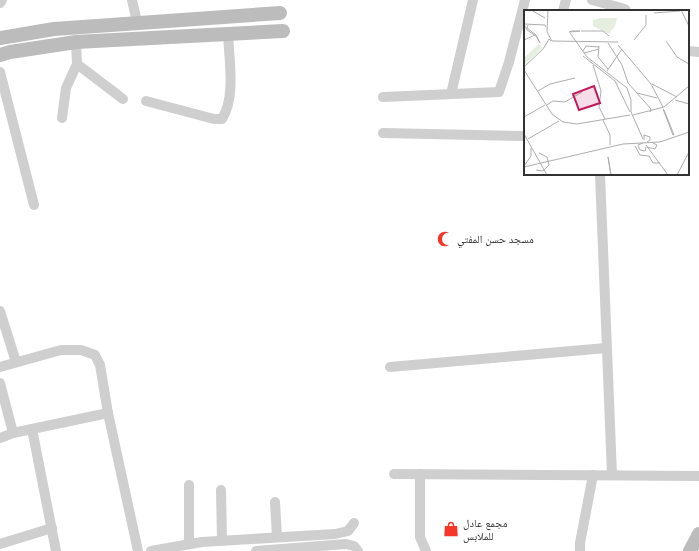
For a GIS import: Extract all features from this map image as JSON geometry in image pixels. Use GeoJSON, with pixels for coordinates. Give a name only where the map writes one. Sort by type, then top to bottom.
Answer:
{"type":"FeatureCollection","features":[{"type":"Feature","properties":{"kind":"main road"},"geometry":{"type":"LineString","coordinates":[[0,38],[54,29],[280,13]]}},
{"type":"Feature","properties":{"kind":"main road"},"geometry":{"type":"LineString","coordinates":[[0,55],[10,52],[76,42],[283,31]]}},
{"type":"Feature","properties":{"kind":"main road"},"geometry":{"type":"LineString","coordinates":[[690,551],[699,534]]}},
{"type":"Feature","properties":{"kind":"street"},"geometry":{"type":"LineString","coordinates":[[132,0],[137,22]]}},
{"type":"Feature","properties":{"kind":"street"},"geometry":{"type":"LineString","coordinates":[[451,94],[473,0]]}},
{"type":"Feature","properties":{"kind":"street"},"geometry":{"type":"LineString","coordinates":[[383,96],[499,92],[509,62],[525,0]]}},
{"type":"Feature","properties":{"kind":"street"},"geometry":{"type":"LineString","coordinates":[[563,10],[566,0]]}},
{"type":"Feature","properties":{"kind":"street"},"geometry":{"type":"LineString","coordinates":[[592,0],[626,8]]}},
{"type":"Feature","properties":{"kind":"street"},"geometry":{"type":"LineString","coordinates":[[146,101],[214,119],[222,119],[226,112],[230,88],[228,34]]}},
{"type":"Feature","properties":{"kind":"street"},"geometry":{"type":"LineString","coordinates":[[62,118],[66,88],[77,64],[76,42]]}},
{"type":"Feature","properties":{"kind":"street"},"geometry":{"type":"LineString","coordinates":[[689,51],[699,52]]}},
{"type":"Feature","properties":{"kind":"street"},"geometry":{"type":"LineString","coordinates":[[77,64],[123,99]]}},
{"type":"Feature","properties":{"kind":"street"},"geometry":{"type":"LineString","coordinates":[[0,72],[34,205]]}},
{"type":"Feature","properties":{"kind":"street"},"geometry":{"type":"LineString","coordinates":[[383,133],[524,136]]}},
{"type":"Feature","properties":{"kind":"street"},"geometry":{"type":"LineString","coordinates":[[600,175],[612,475]]}},
{"type":"Feature","properties":{"kind":"street"},"geometry":{"type":"LineString","coordinates":[[0,311],[16,362]]}},
{"type":"Feature","properties":{"kind":"street"},"geometry":{"type":"LineString","coordinates":[[390,368],[606,348]]}},
{"type":"Feature","properties":{"kind":"street"},"geometry":{"type":"LineString","coordinates":[[0,367],[61,350],[81,350],[95,355],[100,365],[108,413],[138,551]]}},
{"type":"Feature","properties":{"kind":"street"},"geometry":{"type":"LineString","coordinates":[[0,383],[13,433]]}},
{"type":"Feature","properties":{"kind":"street"},"geometry":{"type":"LineString","coordinates":[[0,438],[13,433],[108,413]]}},
{"type":"Feature","properties":{"kind":"street"},"geometry":{"type":"LineString","coordinates":[[32,429],[56,551]]}},
{"type":"Feature","properties":{"kind":"street"},"geometry":{"type":"LineString","coordinates":[[394,474],[699,476]]}},
{"type":"Feature","properties":{"kind":"street"},"geometry":{"type":"LineString","coordinates":[[420,474],[420,537],[426,551]]}},
{"type":"Feature","properties":{"kind":"street"},"geometry":{"type":"LineString","coordinates":[[580,551],[580,543],[593,475]]}},
{"type":"Feature","properties":{"kind":"street"},"geometry":{"type":"LineString","coordinates":[[188,548],[189,485]]}},
{"type":"Feature","properties":{"kind":"street"},"geometry":{"type":"LineString","coordinates":[[221,490],[222,540]]}},
{"type":"Feature","properties":{"kind":"street"},"geometry":{"type":"LineString","coordinates":[[275,502],[277,537]]}},
{"type":"Feature","properties":{"kind":"street"},"geometry":{"type":"LineString","coordinates":[[151,551],[170,548],[188,548],[222,540],[336,534],[348,531],[354,524]]}},
{"type":"Feature","properties":{"kind":"street"},"geometry":{"type":"LineString","coordinates":[[0,545],[52,528]]}},
{"type":"Feature","properties":{"kind":"street"},"geometry":{"type":"LineString","coordinates":[[256,551],[346,544],[354,546],[358,551]]}},
{"type":"Feature","properties":{"kind":"street"},"geometry":{"type":"LineString","coordinates":[[0,545],[9,551]]}},
{"type":"Feature","properties":{"kind":"place","name":"مسجد حسن المفتي"},"geometry":{"type":"Point","coordinates":[445,239]}},
{"type":"Feature","properties":{"kind":"place","name":"مجمع عادل للملابس"},"geometry":{"type":"Point","coordinates":[451,529]}}]}
